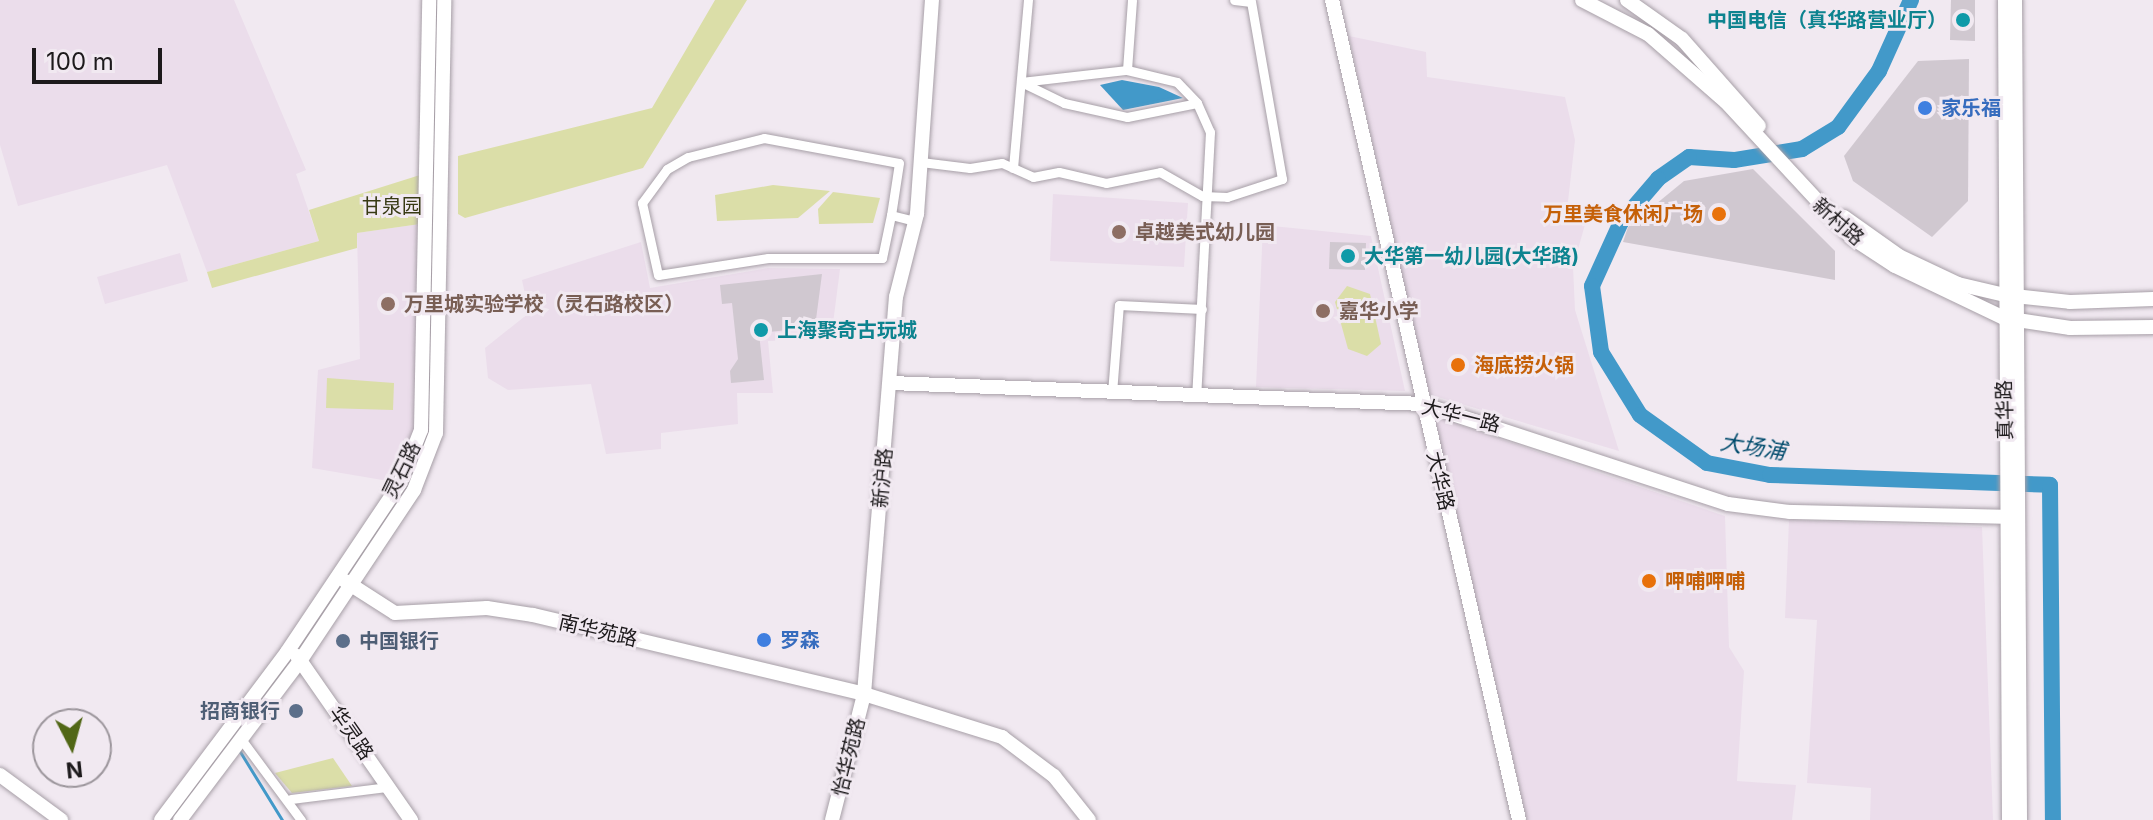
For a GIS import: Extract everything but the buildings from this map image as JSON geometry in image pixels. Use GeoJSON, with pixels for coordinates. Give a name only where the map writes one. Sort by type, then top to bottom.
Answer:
{"type":"FeatureCollection","features":[{"type":"Feature","properties":{"kind":"main road","name":"灵石路"},"geometry":{"type":"LineString","coordinates":[[180,820],[300,661],[400,483],[421,430],[429,0]]}},
{"type":"Feature","properties":{"kind":"main road","name":"灵石路"},"geometry":{"type":"LineString","coordinates":[[161,820],[292,645],[414,490],[436,433],[444,0]]}},
{"type":"Feature","properties":{"kind":"main road","name":"新沪路"},"geometry":{"type":"LineString","coordinates":[[864,694],[896,297],[915,221],[932,0]]}},
{"type":"Feature","properties":{"kind":"main road","name":"大华路"},"geometry":{"type":"LineString","coordinates":[[1332,0],[1519,820]]}},
{"type":"Feature","properties":{"kind":"main road","name":"新村路"},"geometry":{"type":"LineString","coordinates":[[1582,0],[1648,34],[1754,127]]}},
{"type":"Feature","properties":{"kind":"main road","name":"新村路"},"geometry":{"type":"LineString","coordinates":[[1627,0],[1682,39],[1796,175],[1873,252],[2010,320],[2153,327]]}},
{"type":"Feature","properties":{"kind":"main road","name":"真华路"},"geometry":{"type":"LineString","coordinates":[[2005,0],[2010,296]]}},
{"type":"Feature","properties":{"kind":"main road","name":"真华路"},"geometry":{"type":"LineString","coordinates":[[2015,0],[2010,320],[2020,820]]}},
{"type":"Feature","properties":{"kind":"main road","name":"新村路"},"geometry":{"type":"LineString","coordinates":[[1796,175],[1856,228],[1899,256],[1958,284],[2010,296],[2153,299]]}},
{"type":"Feature","properties":{"kind":"main road","name":"大华一路"},"geometry":{"type":"LineString","coordinates":[[891,383],[1196,398],[1422,404],[1728,504],[1790,512],[2012,516]]}},
{"type":"Feature","properties":{"kind":"main road","name":"真华路"},"geometry":{"type":"LineString","coordinates":[[2009,820],[2012,516]]}},
{"type":"Feature","properties":{"kind":"main road","name":"南华苑路"},"geometry":{"type":"LineString","coordinates":[[344,581],[395,613],[487,608],[533,615],[864,694]]}},
{"type":"Feature","properties":{"kind":"main road","name":"华灵路"},"geometry":{"type":"LineString","coordinates":[[292,645],[411,820]]}},
{"type":"Feature","properties":{"kind":"main road","name":"怡华苑路"},"geometry":{"type":"LineString","coordinates":[[832,820],[864,694]]}},
{"type":"Feature","properties":{"kind":"main road"},"geometry":{"type":"LineString","coordinates":[[864,694],[1002,737],[1054,776],[1089,820]]}},
{"type":"Feature","properties":{"kind":"main road"},"geometry":{"type":"LineString","coordinates":[[0,775],[61,820]]}},
{"type":"Feature","properties":{"kind":"street"},"geometry":{"type":"LineString","coordinates":[[1013,168],[1028,0]]}},
{"type":"Feature","properties":{"kind":"street"},"geometry":{"type":"LineString","coordinates":[[1127,70],[1132,0]]}},
{"type":"Feature","properties":{"kind":"street"},"geometry":{"type":"LineString","coordinates":[[921,162],[970,168],[1002,163],[1033,177],[1059,172],[1106,183],[1160,172],[1209,196],[1257,190],[1282,179],[1251,2],[1234,0]]}},
{"type":"Feature","properties":{"kind":"street"},"geometry":{"type":"LineString","coordinates":[[1021,82],[1127,70],[1177,82],[1197,103],[1210,132],[1196,398]]}},
{"type":"Feature","properties":{"kind":"street"},"geometry":{"type":"LineString","coordinates":[[1021,82],[1064,103],[1127,117],[1197,103]]}},
{"type":"Feature","properties":{"kind":"street"},"geometry":{"type":"LineString","coordinates":[[764,138],[899,163],[891,215],[882,258],[768,258],[658,275],[642,203],[667,169],[688,157],[764,138]]}},
{"type":"Feature","properties":{"kind":"street"},"geometry":{"type":"LineString","coordinates":[[891,215],[915,221]]}},
{"type":"Feature","properties":{"kind":"street"},"geometry":{"type":"LineString","coordinates":[[1112,393],[1119,305],[1202,309]]}},
{"type":"Feature","properties":{"kind":"street"},"geometry":{"type":"LineString","coordinates":[[241,739],[291,799],[301,820]]}},
{"type":"Feature","properties":{"kind":"street"},"geometry":{"type":"LineString","coordinates":[[291,799],[388,787]]}},
{"type":"Feature","properties":{"kind":"shaded area"},"geometry":{"type":"Polygon","coordinates":[[[0,0],[234,0],[306,170],[296,174],[319,241],[207,272],[167,165],[18,206],[0,145],[0,0]]]}},
{"type":"Feature","properties":{"kind":"shaded area"},"geometry":{"type":"Polygon","coordinates":[[[1349,36],[1426,52],[1427,77],[1565,97],[1575,140],[1566,219],[1586,221],[1573,267],[1575,310],[1619,451],[1428,394],[1349,36]]]}},
{"type":"Feature","properties":{"kind":"shaded area","name":"卓越美式幼儿园"},"geometry":{"type":"Polygon","coordinates":[[[1053,194],[1188,203],[1184,267],[1050,261],[1053,194]]]}},
{"type":"Feature","properties":{"kind":"shaded area","name":"万里城实验学校（灵石路校区）"},"geometry":{"type":"Polygon","coordinates":[[[420,224],[415,429],[394,482],[312,468],[318,370],[360,359],[357,233],[420,224]]]}},
{"type":"Feature","properties":{"kind":"shaded area","name":"嘉华小学"},"geometry":{"type":"Polygon","coordinates":[[[1263,225],[1371,236],[1405,391],[1256,387],[1263,225]]]}},
{"type":"Feature","properties":{"kind":"shaded area"},"geometry":{"type":"Polygon","coordinates":[[[641,242],[650,288],[768,268],[840,269],[831,339],[768,341],[773,393],[737,393],[738,424],[661,433],[661,449],[606,454],[591,384],[508,390],[488,378],[485,348],[529,313],[522,280],[641,242]]]}},
{"type":"Feature","properties":{"kind":"shaded area"},"geometry":{"type":"Polygon","coordinates":[[[180,253],[188,281],[105,304],[97,277],[180,253]]]}},
{"type":"Feature","properties":{"kind":"shaded area"},"geometry":{"type":"Polygon","coordinates":[[[1433,416],[1725,516],[1729,647],[1744,671],[1737,781],[1796,785],[1792,820],[1527,820],[1433,416]]]}},
{"type":"Feature","properties":{"kind":"shaded area"},"geometry":{"type":"Polygon","coordinates":[[[1789,520],[1982,527],[1993,820],[1870,820],[1871,788],[1807,783],[1817,620],[1785,618],[1789,520]]]}},
{"type":"Feature","properties":{"kind":"green space"},"geometry":{"type":"Polygon","coordinates":[[[715,0],[747,0],[643,168],[465,218],[458,214],[458,156],[652,108],[715,0]]]}},
{"type":"Feature","properties":{"kind":"green space","name":"甘泉园"},"geometry":{"type":"Polygon","coordinates":[[[420,175],[420,224],[357,233],[357,248],[212,288],[207,272],[319,241],[309,210],[420,175]]]}},
{"type":"Feature","properties":{"kind":"green space"},"geometry":{"type":"Polygon","coordinates":[[[773,185],[830,191],[798,218],[717,221],[715,195],[773,185]]]}},
{"type":"Feature","properties":{"kind":"green space"},"geometry":{"type":"Polygon","coordinates":[[[833,192],[880,198],[873,223],[819,224],[818,209],[833,192]]]}},
{"type":"Feature","properties":{"kind":"green space"},"geometry":{"type":"Polygon","coordinates":[[[1347,286],[1370,294],[1381,344],[1367,356],[1348,349],[1335,302],[1347,286]]]}},
{"type":"Feature","properties":{"kind":"green space"},"geometry":{"type":"Polygon","coordinates":[[[327,378],[394,383],[393,410],[326,408],[327,378]]]}},
{"type":"Feature","properties":{"kind":"green space"},"geometry":{"type":"Polygon","coordinates":[[[333,758],[352,786],[292,793],[275,773],[333,758]]]}},
{"type":"Feature","properties":{"kind":"water"},"geometry":{"type":"Polygon","coordinates":[[[1122,80],[1159,87],[1183,98],[1123,110],[1100,85],[1122,80]]]}},
{"type":"Feature","properties":{"kind":"waterway","name":"大场浦"},"geometry":{"type":"LineString","coordinates":[[1911,0],[1879,71],[1838,127],[1802,149],[1734,160],[1689,157],[1658,179],[1621,222],[1592,286],[1601,352],[1640,415],[1707,463],[1770,475],[2050,485],[2053,820]]}},
{"type":"Feature","properties":{"kind":"waterway"},"geometry":{"type":"LineString","coordinates":[[239,750],[282,820]]}},
{"type":"Feature","properties":{"kind":"place","name":"中国电信（真华路营业厅）"},"geometry":{"type":"Point","coordinates":[1963,20]}},
{"type":"Feature","properties":{"kind":"place","name":"家乐福"},"geometry":{"type":"Point","coordinates":[1925,108]}},
{"type":"Feature","properties":{"kind":"place","name":"万里美食休闲广场"},"geometry":{"type":"Point","coordinates":[1719,214]}},
{"type":"Feature","properties":{"kind":"place","name":"卓越美式幼儿园"},"geometry":{"type":"Point","coordinates":[1119,232]}},
{"type":"Feature","properties":{"kind":"place","name":"大华第一幼儿园(大华路)"},"geometry":{"type":"Point","coordinates":[1348,256]}},
{"type":"Feature","properties":{"kind":"place","name":"万里城实验学校（灵石路校区）"},"geometry":{"type":"Point","coordinates":[388,304]}},
{"type":"Feature","properties":{"kind":"place","name":"嘉华小学"},"geometry":{"type":"Point","coordinates":[1323,311]}},
{"type":"Feature","properties":{"kind":"place","name":"上海聚奇古玩城"},"geometry":{"type":"Point","coordinates":[761,330]}},
{"type":"Feature","properties":{"kind":"place","name":"海底捞火锅"},"geometry":{"type":"Point","coordinates":[1458,365]}},
{"type":"Feature","properties":{"kind":"place","name":"呷哺呷哺"},"geometry":{"type":"Point","coordinates":[1649,581]}},
{"type":"Feature","properties":{"kind":"place","name":"罗森"},"geometry":{"type":"Point","coordinates":[764,640]}},
{"type":"Feature","properties":{"kind":"place","name":"中国银行"},"geometry":{"type":"Point","coordinates":[343,641]}},
{"type":"Feature","properties":{"kind":"place","name":"招商银行"},"geometry":{"type":"Point","coordinates":[296,711]}}]}
